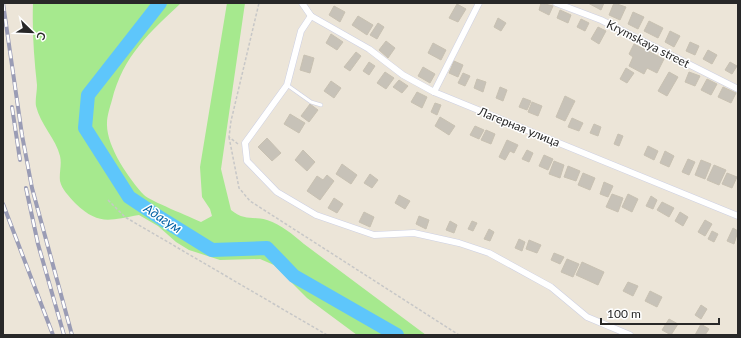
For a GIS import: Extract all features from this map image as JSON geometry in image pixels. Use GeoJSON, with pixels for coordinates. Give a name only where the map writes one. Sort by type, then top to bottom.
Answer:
{"type":"FeatureCollection","features":[{"type":"Feature","properties":{"kind":"street"},"geometry":{"type":"LineString","coordinates":[[302,3],[310,16],[301,31],[286,85],[245,143],[247,161],[277,192],[316,215],[374,235],[414,233],[459,243],[490,253],[552,287],[587,318],[630,335]]}},
{"type":"Feature","properties":{"kind":"street"},"geometry":{"type":"LineString","coordinates":[[434,92],[479,3]]}},
{"type":"Feature","properties":{"kind":"street","name":"Krymskaya street"},"geometry":{"type":"LineString","coordinates":[[556,3],[601,20],[738,89]]}},
{"type":"Feature","properties":{"kind":"street","name":"Лагерная улица"},"geometry":{"type":"LineString","coordinates":[[310,16],[369,49],[403,75],[434,92],[738,216]]}},
{"type":"Feature","properties":{"kind":"lane"},"geometry":{"type":"LineString","coordinates":[[286,85],[311,102],[321,105]]}},
{"type":"Feature","properties":{"kind":"path"},"geometry":{"type":"LineString","coordinates":[[259,3],[231,121],[229,137],[239,188],[250,201],[460,335]]}},
{"type":"Feature","properties":{"kind":"path"},"geometry":{"type":"LineString","coordinates":[[229,137],[246,152]]}},
{"type":"Feature","properties":{"kind":"path"},"geometry":{"type":"LineString","coordinates":[[108,200],[125,218],[327,335]]}},
{"type":"Feature","properties":{"kind":"green space"},"geometry":{"type":"Polygon","coordinates":[[[33,3],[181,3],[148,35],[130,58],[123,70],[117,84],[107,120],[108,132],[114,152],[125,171],[144,195],[162,205],[201,222],[212,216],[210,209],[202,197],[200,167],[227,3],[245,3],[221,169],[231,210],[240,216],[267,220],[282,227],[426,335],[357,335],[307,298],[274,265],[260,259],[220,260],[189,250],[176,242],[158,226],[139,215],[105,220],[91,215],[83,210],[68,195],[61,184],[60,156],[38,113],[36,106],[37,85],[33,3]]]}},
{"type":"Feature","properties":{"kind":"building"},"geometry":{"type":"Polygon","coordinates":[[[541,3],[553,6],[549,15],[539,10],[541,3]]]}},
{"type":"Feature","properties":{"kind":"building"},"geometry":{"type":"Polygon","coordinates":[[[588,3],[604,3],[601,10],[588,3]]]}},
{"type":"Feature","properties":{"kind":"building"},"geometry":{"type":"Polygon","coordinates":[[[614,3],[626,7],[620,20],[609,15],[614,3]]]}},
{"type":"Feature","properties":{"kind":"building"},"geometry":{"type":"Polygon","coordinates":[[[457,4],[466,9],[458,22],[449,18],[457,4]]]}},
{"type":"Feature","properties":{"kind":"building"},"geometry":{"type":"Polygon","coordinates":[[[334,6],[345,12],[340,22],[329,15],[334,6]]]}},
{"type":"Feature","properties":{"kind":"building"},"geometry":{"type":"Polygon","coordinates":[[[560,10],[571,15],[568,23],[557,18],[560,10]]]}},
{"type":"Feature","properties":{"kind":"building"},"geometry":{"type":"Polygon","coordinates":[[[633,12],[644,17],[638,29],[628,24],[633,12]]]}},
{"type":"Feature","properties":{"kind":"building"},"geometry":{"type":"Polygon","coordinates":[[[358,16],[373,25],[367,35],[352,25],[358,16]]]}},
{"type":"Feature","properties":{"kind":"building"},"geometry":{"type":"Polygon","coordinates":[[[498,18],[506,23],[501,31],[494,27],[498,18]]]}},
{"type":"Feature","properties":{"kind":"building"},"geometry":{"type":"Polygon","coordinates":[[[581,19],[589,23],[585,31],[577,27],[581,19]]]}},
{"type":"Feature","properties":{"kind":"building"},"geometry":{"type":"Polygon","coordinates":[[[649,21],[663,28],[658,38],[644,31],[649,21]]]}},
{"type":"Feature","properties":{"kind":"building"},"geometry":{"type":"Polygon","coordinates":[[[378,23],[384,27],[377,39],[370,35],[378,23]]]}},
{"type":"Feature","properties":{"kind":"building"},"geometry":{"type":"Polygon","coordinates":[[[598,27],[606,31],[599,44],[591,39],[598,27]]]}},
{"type":"Feature","properties":{"kind":"building"},"geometry":{"type":"Polygon","coordinates":[[[670,31],[680,36],[674,47],[665,42],[670,31]]]}},
{"type":"Feature","properties":{"kind":"building"},"geometry":{"type":"Polygon","coordinates":[[[331,34],[343,42],[337,50],[326,43],[331,34]]]}},
{"type":"Feature","properties":{"kind":"building"},"geometry":{"type":"Polygon","coordinates":[[[386,41],[395,48],[388,58],[379,50],[386,41]]]}},
{"type":"Feature","properties":{"kind":"building"},"geometry":{"type":"Polygon","coordinates":[[[690,42],[699,46],[695,55],[686,51],[690,42]]]}},
{"type":"Feature","properties":{"kind":"building"},"geometry":{"type":"Polygon","coordinates":[[[433,43],[446,50],[441,60],[428,53],[433,43]]]}},
{"type":"Feature","properties":{"kind":"building"},"geometry":{"type":"Polygon","coordinates":[[[634,44],[664,59],[657,73],[647,68],[644,74],[629,66],[633,57],[629,54],[634,44]]]}},
{"type":"Feature","properties":{"kind":"building"},"geometry":{"type":"Polygon","coordinates":[[[708,50],[717,55],[712,64],[703,59],[708,50]]]}},
{"type":"Feature","properties":{"kind":"building"},"geometry":{"type":"Polygon","coordinates":[[[356,52],[361,56],[350,71],[344,67],[356,52]]]}},
{"type":"Feature","properties":{"kind":"building"},"geometry":{"type":"Polygon","coordinates":[[[304,55],[314,58],[310,73],[300,70],[304,55]]]}},
{"type":"Feature","properties":{"kind":"building"},"geometry":{"type":"Polygon","coordinates":[[[454,61],[463,65],[458,77],[449,73],[454,61]]]}},
{"type":"Feature","properties":{"kind":"building"},"geometry":{"type":"Polygon","coordinates":[[[369,62],[375,66],[369,75],[363,71],[369,62]]]}},
{"type":"Feature","properties":{"kind":"building"},"geometry":{"type":"Polygon","coordinates":[[[730,62],[737,66],[732,74],[725,70],[730,62]]]}},
{"type":"Feature","properties":{"kind":"building"},"geometry":{"type":"Polygon","coordinates":[[[423,67],[435,74],[430,83],[418,76],[423,67]]]}},
{"type":"Feature","properties":{"kind":"building"},"geometry":{"type":"Polygon","coordinates":[[[626,68],[634,73],[627,83],[620,79],[626,68]]]}},
{"type":"Feature","properties":{"kind":"building"},"geometry":{"type":"Polygon","coordinates":[[[385,72],[394,78],[386,89],[377,83],[385,72]]]}},
{"type":"Feature","properties":{"kind":"building"},"geometry":{"type":"Polygon","coordinates":[[[669,72],[678,77],[667,96],[658,91],[669,72]]]}},
{"type":"Feature","properties":{"kind":"building"},"geometry":{"type":"Polygon","coordinates":[[[689,72],[700,76],[695,86],[685,82],[689,72]]]}},
{"type":"Feature","properties":{"kind":"building"},"geometry":{"type":"Polygon","coordinates":[[[463,73],[470,76],[465,86],[458,83],[463,73]]]}},
{"type":"Feature","properties":{"kind":"building"},"geometry":{"type":"Polygon","coordinates":[[[477,79],[486,82],[483,92],[474,88],[477,79]]]}},
{"type":"Feature","properties":{"kind":"building"},"geometry":{"type":"Polygon","coordinates":[[[707,79],[717,84],[711,95],[701,90],[707,79]]]}},
{"type":"Feature","properties":{"kind":"building"},"geometry":{"type":"Polygon","coordinates":[[[399,80],[408,86],[402,93],[393,87],[399,80]]]}},
{"type":"Feature","properties":{"kind":"building"},"geometry":{"type":"Polygon","coordinates":[[[331,81],[341,88],[334,98],[324,91],[331,81]]]}},
{"type":"Feature","properties":{"kind":"building"},"geometry":{"type":"Polygon","coordinates":[[[500,87],[507,90],[503,101],[496,98],[500,87]]]}},
{"type":"Feature","properties":{"kind":"building"},"geometry":{"type":"Polygon","coordinates":[[[723,87],[736,93],[731,103],[718,97],[723,87]]]}},
{"type":"Feature","properties":{"kind":"building"},"geometry":{"type":"Polygon","coordinates":[[[417,92],[427,97],[422,108],[411,102],[417,92]]]}},
{"type":"Feature","properties":{"kind":"building"},"geometry":{"type":"Polygon","coordinates":[[[565,96],[575,101],[565,121],[556,117],[565,96]]]}},
{"type":"Feature","properties":{"kind":"building"},"geometry":{"type":"Polygon","coordinates":[[[523,98],[531,101],[527,110],[519,107],[523,98]]]}},
{"type":"Feature","properties":{"kind":"building"},"geometry":{"type":"Polygon","coordinates":[[[532,102],[542,106],[538,116],[528,112],[532,102]]]}},
{"type":"Feature","properties":{"kind":"building"},"geometry":{"type":"Polygon","coordinates":[[[435,103],[441,105],[437,115],[431,112],[435,103]]]}},
{"type":"Feature","properties":{"kind":"building"},"geometry":{"type":"Polygon","coordinates":[[[310,104],[318,110],[309,122],[301,116],[310,104]]]}},
{"type":"Feature","properties":{"kind":"building"},"geometry":{"type":"Polygon","coordinates":[[[290,114],[305,123],[299,133],[284,124],[290,114]]]}},
{"type":"Feature","properties":{"kind":"building"},"geometry":{"type":"Polygon","coordinates":[[[440,117],[455,126],[449,135],[435,126],[440,117]]]}},
{"type":"Feature","properties":{"kind":"building"},"geometry":{"type":"Polygon","coordinates":[[[572,118],[583,123],[579,131],[568,127],[572,118]]]}},
{"type":"Feature","properties":{"kind":"building"},"geometry":{"type":"Polygon","coordinates":[[[594,124],[601,127],[598,136],[590,133],[594,124]]]}},
{"type":"Feature","properties":{"kind":"building"},"geometry":{"type":"Polygon","coordinates":[[[475,126],[484,130],[479,139],[470,135],[475,126]]]}},
{"type":"Feature","properties":{"kind":"building"},"geometry":{"type":"Polygon","coordinates":[[[486,130],[495,134],[491,144],[481,140],[486,130]]]}},
{"type":"Feature","properties":{"kind":"building"},"geometry":{"type":"Polygon","coordinates":[[[618,134],[623,136],[619,146],[614,144],[618,134]]]}},
{"type":"Feature","properties":{"kind":"building"},"geometry":{"type":"Polygon","coordinates":[[[267,138],[281,153],[272,161],[258,147],[267,138]]]}},
{"type":"Feature","properties":{"kind":"building"},"geometry":{"type":"Polygon","coordinates":[[[507,140],[518,145],[514,153],[510,151],[505,160],[499,157],[507,140]]]}},
{"type":"Feature","properties":{"kind":"building"},"geometry":{"type":"Polygon","coordinates":[[[648,146],[658,151],[654,160],[644,155],[648,146]]]}},
{"type":"Feature","properties":{"kind":"building"},"geometry":{"type":"Polygon","coordinates":[[[303,150],[315,162],[307,171],[295,160],[303,150]]]}},
{"type":"Feature","properties":{"kind":"building"},"geometry":{"type":"Polygon","coordinates":[[[527,150],[533,153],[529,162],[522,159],[527,150]]]}},
{"type":"Feature","properties":{"kind":"building"},"geometry":{"type":"Polygon","coordinates":[[[665,151],[674,156],[669,167],[660,163],[665,151]]]}},
{"type":"Feature","properties":{"kind":"building"},"geometry":{"type":"Polygon","coordinates":[[[544,155],[553,159],[548,170],[539,166],[544,155]]]}},
{"type":"Feature","properties":{"kind":"building"},"geometry":{"type":"Polygon","coordinates":[[[688,159],[695,162],[689,175],[682,172],[688,159]]]}},
{"type":"Feature","properties":{"kind":"building"},"geometry":{"type":"Polygon","coordinates":[[[701,160],[711,164],[705,179],[695,175],[701,160]]]}},
{"type":"Feature","properties":{"kind":"building"},"geometry":{"type":"Polygon","coordinates":[[[554,161],[564,165],[560,178],[549,174],[554,161]]]}},
{"type":"Feature","properties":{"kind":"building"},"geometry":{"type":"Polygon","coordinates":[[[342,164],[357,175],[351,184],[336,174],[342,164]]]}},
{"type":"Feature","properties":{"kind":"building"},"geometry":{"type":"Polygon","coordinates":[[[714,165],[726,170],[719,185],[707,180],[714,165]]]}},
{"type":"Feature","properties":{"kind":"building"},"geometry":{"type":"Polygon","coordinates":[[[568,166],[580,171],[576,181],[564,177],[568,166]]]}},
{"type":"Feature","properties":{"kind":"building"},"geometry":{"type":"Polygon","coordinates":[[[583,173],[595,178],[590,190],[578,185],[583,173]]]}},
{"type":"Feature","properties":{"kind":"building"},"geometry":{"type":"Polygon","coordinates":[[[727,173],[737,177],[732,188],[722,184],[727,173]]]}},
{"type":"Feature","properties":{"kind":"building"},"geometry":{"type":"Polygon","coordinates":[[[370,174],[378,180],[372,188],[364,183],[370,174]]]}},
{"type":"Feature","properties":{"kind":"building"},"geometry":{"type":"Polygon","coordinates":[[[327,175],[334,181],[320,200],[307,191],[317,176],[323,180],[327,175]]]}},
{"type":"Feature","properties":{"kind":"building"},"geometry":{"type":"Polygon","coordinates":[[[604,182],[613,186],[608,197],[600,194],[604,182]]]}},
{"type":"Feature","properties":{"kind":"building"},"geometry":{"type":"Polygon","coordinates":[[[612,194],[623,198],[618,212],[606,207],[612,194]]]}},
{"type":"Feature","properties":{"kind":"building"},"geometry":{"type":"Polygon","coordinates":[[[628,194],[638,199],[632,212],[622,207],[628,194]]]}},
{"type":"Feature","properties":{"kind":"building"},"geometry":{"type":"Polygon","coordinates":[[[399,195],[410,201],[405,209],[395,203],[399,195]]]}},
{"type":"Feature","properties":{"kind":"building"},"geometry":{"type":"Polygon","coordinates":[[[651,196],[657,200],[653,209],[646,206],[651,196]]]}},
{"type":"Feature","properties":{"kind":"building"},"geometry":{"type":"Polygon","coordinates":[[[334,198],[343,204],[337,213],[328,208],[334,198]]]}},
{"type":"Feature","properties":{"kind":"building"},"geometry":{"type":"Polygon","coordinates":[[[662,202],[674,208],[669,217],[657,210],[662,202]]]}},
{"type":"Feature","properties":{"kind":"building"},"geometry":{"type":"Polygon","coordinates":[[[364,212],[374,217],[370,227],[359,222],[364,212]]]}},
{"type":"Feature","properties":{"kind":"building"},"geometry":{"type":"Polygon","coordinates":[[[680,212],[688,217],[683,226],[675,221],[680,212]]]}},
{"type":"Feature","properties":{"kind":"building"},"geometry":{"type":"Polygon","coordinates":[[[419,216],[429,220],[426,229],[416,224],[419,216]]]}},
{"type":"Feature","properties":{"kind":"building"},"geometry":{"type":"Polygon","coordinates":[[[705,220],[712,224],[705,236],[698,232],[705,220]]]}},
{"type":"Feature","properties":{"kind":"building"},"geometry":{"type":"Polygon","coordinates":[[[450,221],[457,225],[454,233],[446,230],[450,221]]]}},
{"type":"Feature","properties":{"kind":"building"},"geometry":{"type":"Polygon","coordinates":[[[472,221],[477,223],[473,231],[468,229],[472,221]]]}},
{"type":"Feature","properties":{"kind":"building"},"geometry":{"type":"Polygon","coordinates":[[[733,228],[738,231],[734,244],[727,241],[733,228]]]}},
{"type":"Feature","properties":{"kind":"building"},"geometry":{"type":"Polygon","coordinates":[[[489,229],[494,232],[490,241],[484,239],[489,229]]]}},
{"type":"Feature","properties":{"kind":"building"},"geometry":{"type":"Polygon","coordinates":[[[712,231],[718,234],[714,242],[708,239],[712,231]]]}},
{"type":"Feature","properties":{"kind":"building"},"geometry":{"type":"Polygon","coordinates":[[[519,239],[525,242],[522,251],[515,248],[519,239]]]}},
{"type":"Feature","properties":{"kind":"building"},"geometry":{"type":"Polygon","coordinates":[[[529,240],[541,245],[537,253],[526,249],[529,240]]]}},
{"type":"Feature","properties":{"kind":"building"},"geometry":{"type":"Polygon","coordinates":[[[554,253],[564,257],[560,264],[551,260],[554,253]]]}},
{"type":"Feature","properties":{"kind":"building"},"geometry":{"type":"Polygon","coordinates":[[[567,259],[579,264],[573,277],[561,272],[567,259]]]}},
{"type":"Feature","properties":{"kind":"building"},"geometry":{"type":"Polygon","coordinates":[[[582,262],[604,272],[598,285],[576,275],[582,262]]]}},
{"type":"Feature","properties":{"kind":"building"},"geometry":{"type":"Polygon","coordinates":[[[628,282],[638,286],[633,296],[623,291],[628,282]]]}},
{"type":"Feature","properties":{"kind":"building"},"geometry":{"type":"Polygon","coordinates":[[[650,291],[662,297],[657,307],[645,301],[650,291]]]}},
{"type":"Feature","properties":{"kind":"building"},"geometry":{"type":"Polygon","coordinates":[[[701,305],[707,309],[701,319],[695,315],[701,305]]]}},
{"type":"Feature","properties":{"kind":"building"},"geometry":{"type":"Polygon","coordinates":[[[669,319],[678,324],[671,335],[662,330],[669,319]]]}},
{"type":"Feature","properties":{"kind":"building"},"geometry":{"type":"Polygon","coordinates":[[[701,324],[709,329],[705,335],[695,335],[701,324]]]}},
{"type":"Feature","properties":{"kind":"waterway","name":"Адагум"},"geometry":{"type":"LineString","coordinates":[[160,3],[88,95],[85,128],[129,197],[212,250],[267,248],[294,276],[397,335]]}},
{"type":"Feature","properties":{"kind":"railway"},"geometry":{"type":"LineString","coordinates":[[3,3],[22,135],[32,188],[72,335]]}},
{"type":"Feature","properties":{"kind":"railway"},"geometry":{"type":"LineString","coordinates":[[12,107],[20,160]]}},
{"type":"Feature","properties":{"kind":"railway"},"geometry":{"type":"LineString","coordinates":[[26,188],[38,244],[64,335]]}},
{"type":"Feature","properties":{"kind":"railway"},"geometry":{"type":"LineString","coordinates":[[3,204],[53,335]]}}]}
